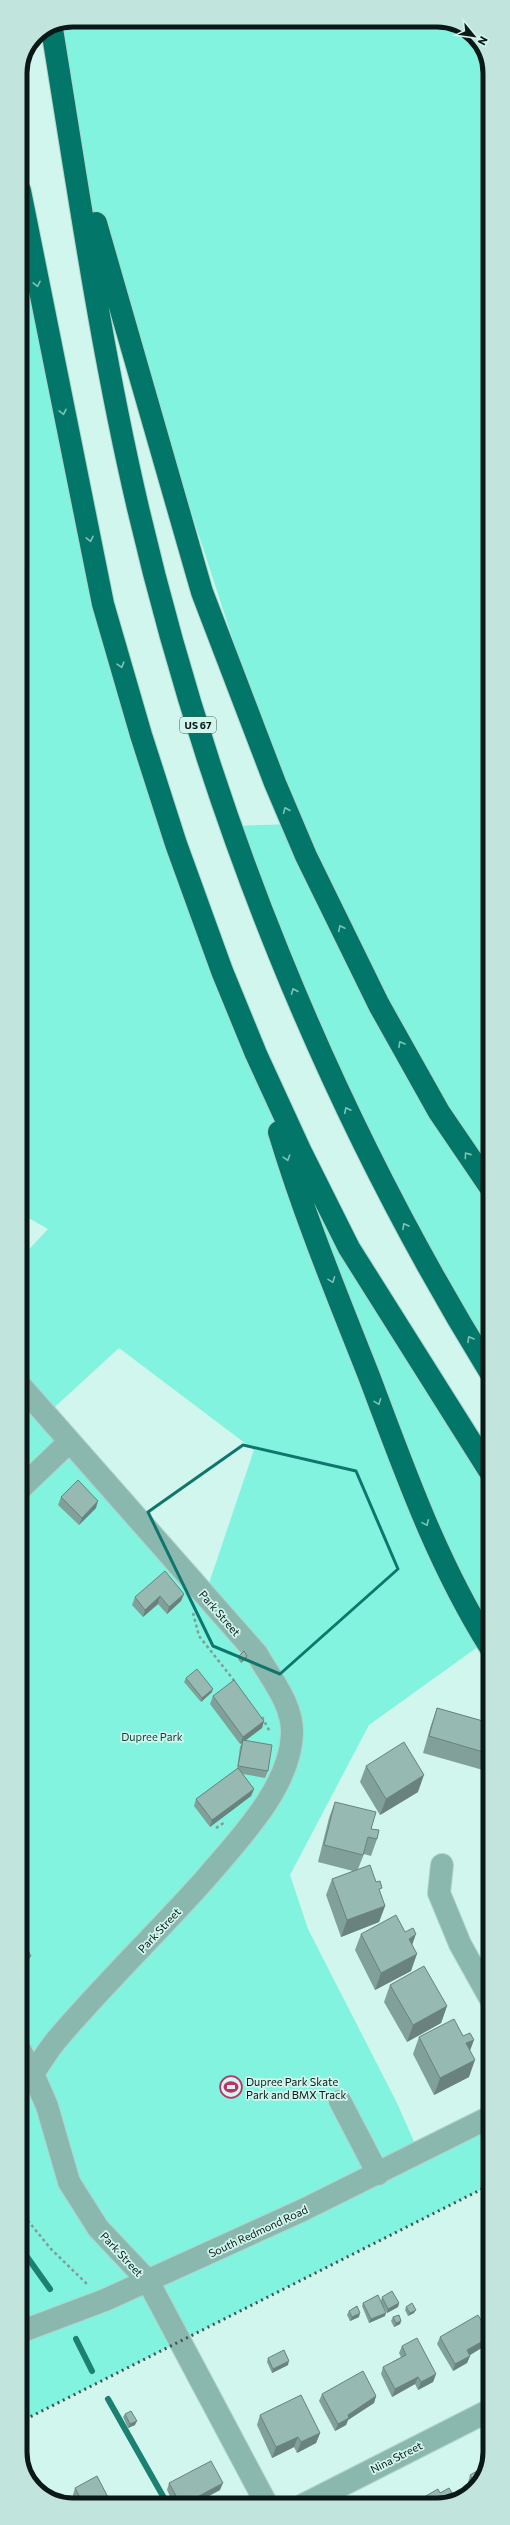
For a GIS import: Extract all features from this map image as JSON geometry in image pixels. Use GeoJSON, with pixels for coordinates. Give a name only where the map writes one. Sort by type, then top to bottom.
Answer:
{"type":"FeatureCollection","features":[{"type":"Feature","properties":{"kind":"highway","name":"US 67"},"geometry":{"type":"LineString","coordinates":[[52,32],[112,389],[138,508],[194,714],[231,826],[274,942],[345,1106],[396,1210],[483,1360]]}},
{"type":"Feature","properties":{"kind":"highway"},"geometry":{"type":"LineString","coordinates":[[70,140],[97,225],[202,592],[275,783],[306,856],[376,999],[439,1112],[483,1177]]}},
{"type":"Feature","properties":{"kind":"highway"},"geometry":{"type":"LineString","coordinates":[[27,226],[103,604],[141,736],[176,844],[222,971],[256,1054],[301,1152],[349,1248],[483,1461]]}},
{"type":"Feature","properties":{"kind":"highway"},"geometry":{"type":"LineString","coordinates":[[256,1054],[296,1188],[419,1507],[449,1576],[483,1635]]}},
{"type":"Feature","properties":{"kind":"street","name":"Park Street"},"geometry":{"type":"LineString","coordinates":[[27,1393],[257,1654],[285,1702],[292,1734],[288,1756],[284,1767],[260,1813],[171,1918],[58,2038],[33,2074],[47,2106],[69,2182],[98,2228],[148,2281],[264,2498]]}},
{"type":"Feature","properties":{"kind":"street"},"geometry":{"type":"LineString","coordinates":[[27,1482],[69,1442]]}},
{"type":"Feature","properties":{"kind":"street"},"geometry":{"type":"LineString","coordinates":[[442,1865],[439,1893],[460,1944],[483,1985]]}},
{"type":"Feature","properties":{"kind":"street"},"geometry":{"type":"LineString","coordinates":[[27,2063],[33,2074]]}},
{"type":"Feature","properties":{"kind":"street"},"geometry":{"type":"LineString","coordinates":[[340,2101],[378,2174]]}},
{"type":"Feature","properties":{"kind":"street","name":"South Redmond Road"},"geometry":{"type":"LineString","coordinates":[[27,2329],[105,2300],[148,2281],[378,2174],[483,2121]]}},
{"type":"Feature","properties":{"kind":"street","name":"Nina Street"},"geometry":{"type":"LineString","coordinates":[[315,2498],[483,2414]]}},
{"type":"Feature","properties":{"kind":"path"},"geometry":{"type":"LineString","coordinates":[[192,1610],[199,1636],[236,1684]]}},
{"type":"Feature","properties":{"kind":"path"},"geometry":{"type":"LineString","coordinates":[[259,1714],[268,1726],[272,1739]]}},
{"type":"Feature","properties":{"kind":"path"},"geometry":{"type":"LineString","coordinates":[[216,1828],[228,1820]]}},
{"type":"Feature","properties":{"kind":"path"},"geometry":{"type":"LineString","coordinates":[[27,2220],[51,2249],[105,2300]]}},
{"type":"Feature","properties":{"kind":"highlighted area"},"geometry":{"type":"Polygon","coordinates":[[[243,1445],[356,1471],[398,1569],[280,1674],[213,1646],[148,1512],[243,1445]]]}},
{"type":"Feature","properties":{"kind":"green space"},"geometry":{"type":"Polygon","coordinates":[[[440,27],[458,32],[465,36],[470,40],[478,52],[483,67],[483,1360],[427,1266],[231,826],[293,824],[70,140],[52,32],[64,28],[440,27]]]}},
{"type":"Feature","properties":{"kind":"green space","name":"Dupree Park"},"geometry":{"type":"Polygon","coordinates":[[[27,226],[103,604],[176,844],[349,1248],[483,1461],[483,1643],[369,1725],[290,1875],[308,1929],[397,2103],[419,2153],[483,2121],[483,2189],[27,2418],[27,1252],[48,1229],[27,1217],[27,226]],[[119,1348],[46,1415],[205,1595],[254,1450],[119,1348]]]}},
{"type":"Feature","properties":{"kind":"building"},"geometry":{"type":"Polygon","coordinates":[[[78,1480],[98,1501],[82,1518],[61,1497],[78,1480]]]}},
{"type":"Feature","properties":{"kind":"building"},"geometry":{"type":"Polygon","coordinates":[[[165,1571],[184,1594],[169,1607],[160,1596],[145,1610],[135,1597],[165,1571]]]}},
{"type":"Feature","properties":{"kind":"building"},"geometry":{"type":"Polygon","coordinates":[[[244,1651],[247,1656],[243,1660],[239,1656],[244,1651]]]}},
{"type":"Feature","properties":{"kind":"building"},"geometry":{"type":"Polygon","coordinates":[[[197,1669],[213,1689],[202,1698],[186,1678],[197,1669]]]}},
{"type":"Feature","properties":{"kind":"building"},"geometry":{"type":"Polygon","coordinates":[[[234,1680],[264,1721],[243,1737],[213,1696],[234,1680]]]}},
{"type":"Feature","properties":{"kind":"building"},"geometry":{"type":"Polygon","coordinates":[[[437,1708],[483,1721],[483,1752],[429,1736],[437,1708]]]}},
{"type":"Feature","properties":{"kind":"building"},"geometry":{"type":"Polygon","coordinates":[[[243,1740],[272,1745],[268,1771],[238,1766],[243,1740]]]}},
{"type":"Feature","properties":{"kind":"building"},"geometry":{"type":"Polygon","coordinates":[[[404,1742],[424,1775],[386,1799],[366,1766],[404,1742]]]}},
{"type":"Feature","properties":{"kind":"building"},"geometry":{"type":"Polygon","coordinates":[[[238,1768],[254,1789],[212,1820],[196,1799],[238,1768]]]}},
{"type":"Feature","properties":{"kind":"building"},"geometry":{"type":"Polygon","coordinates":[[[335,1802],[376,1812],[371,1829],[379,1830],[377,1839],[368,1837],[363,1855],[324,1845],[335,1802]]]}},
{"type":"Feature","properties":{"kind":"building"},"geometry":{"type":"Polygon","coordinates":[[[370,1865],[376,1882],[380,1881],[382,1888],[379,1889],[385,1906],[347,1920],[332,1879],[370,1865]]]}},
{"type":"Feature","properties":{"kind":"building"},"geometry":{"type":"Polygon","coordinates":[[[396,1915],[405,1932],[413,1928],[416,1934],[409,1939],[417,1954],[381,1973],[361,1934],[396,1915]]]}},
{"type":"Feature","properties":{"kind":"building"},"geometry":{"type":"Polygon","coordinates":[[[27,1949],[31,1956],[27,1958],[27,1949]]]}},
{"type":"Feature","properties":{"kind":"building"},"geometry":{"type":"Polygon","coordinates":[[[424,1966],[447,2006],[413,2025],[390,1985],[424,1966]]]}},
{"type":"Feature","properties":{"kind":"building"},"geometry":{"type":"Polygon","coordinates":[[[454,2019],[463,2036],[470,2033],[474,2040],[466,2043],[475,2060],[440,2078],[419,2037],[454,2019]]]}},
{"type":"Feature","properties":{"kind":"building"},"geometry":{"type":"Polygon","coordinates":[[[392,2291],[399,2303],[388,2309],[382,2297],[392,2291]]]}},
{"type":"Feature","properties":{"kind":"building"},"geometry":{"type":"Polygon","coordinates":[[[378,2295],[386,2313],[371,2319],[363,2303],[378,2295]]]}},
{"type":"Feature","properties":{"kind":"building"},"geometry":{"type":"Polygon","coordinates":[[[412,2303],[416,2310],[410,2313],[406,2307],[412,2303]]]}},
{"type":"Feature","properties":{"kind":"building"},"geometry":{"type":"Polygon","coordinates":[[[357,2306],[360,2313],[352,2317],[349,2311],[357,2306]]]}},
{"type":"Feature","properties":{"kind":"building"},"geometry":{"type":"Polygon","coordinates":[[[399,2315],[401,2321],[396,2323],[393,2317],[399,2315]]]}},
{"type":"Feature","properties":{"kind":"building"},"geometry":{"type":"Polygon","coordinates":[[[478,2315],[483,2323],[483,2341],[467,2350],[470,2356],[455,2364],[440,2337],[478,2315]]]}},
{"type":"Feature","properties":{"kind":"building"},"geometry":{"type":"Polygon","coordinates":[[[417,2338],[436,2374],[421,2382],[418,2377],[395,2389],[383,2367],[406,2355],[402,2346],[417,2338]]]}},
{"type":"Feature","properties":{"kind":"building"},"geometry":{"type":"Polygon","coordinates":[[[284,2350],[289,2361],[273,2369],[268,2358],[284,2350]]]}},
{"type":"Feature","properties":{"kind":"building"},"geometry":{"type":"Polygon","coordinates":[[[363,2371],[376,2396],[348,2415],[349,2418],[338,2424],[322,2394],[363,2371]]]}},
{"type":"Feature","properties":{"kind":"building"},"geometry":{"type":"Polygon","coordinates":[[[301,2395],[320,2433],[301,2442],[298,2437],[276,2447],[260,2415],[301,2395]]]}},
{"type":"Feature","properties":{"kind":"building"},"geometry":{"type":"Polygon","coordinates":[[[131,2411],[137,2421],[130,2424],[125,2414],[131,2411]]]}},
{"type":"Feature","properties":{"kind":"building"},"geometry":{"type":"Polygon","coordinates":[[[211,2461],[223,2483],[199,2496],[200,2498],[177,2498],[169,2483],[211,2461]]]}},
{"type":"Feature","properties":{"kind":"building"},"geometry":{"type":"Polygon","coordinates":[[[480,2469],[473,2480],[470,2475],[480,2469]]]}},
{"type":"Feature","properties":{"kind":"building"},"geometry":{"type":"Polygon","coordinates":[[[97,2476],[108,2498],[80,2498],[75,2488],[97,2476]]]}},
{"type":"Feature","properties":{"kind":"building"},"geometry":{"type":"Polygon","coordinates":[[[449,2488],[454,2495],[443,2498],[422,2498],[438,2489],[440,2493],[449,2488]]]}},
{"type":"Feature","properties":{"kind":"waterway"},"geometry":{"type":"LineString","coordinates":[[27,2257],[50,2289]]}},
{"type":"Feature","properties":{"kind":"waterway"},"geometry":{"type":"LineString","coordinates":[[76,2339],[92,2371]]}},
{"type":"Feature","properties":{"kind":"waterway"},"geometry":{"type":"LineString","coordinates":[[108,2399],[164,2498]]}},
{"type":"Feature","properties":{"kind":"railway"},"geometry":{"type":"LineString","coordinates":[[27,2418],[483,2189]]}},
{"type":"Feature","properties":{"kind":"place","name":"Dupree Park Skate Park and BMX Track"},"geometry":{"type":"Point","coordinates":[231,2087]}}]}
